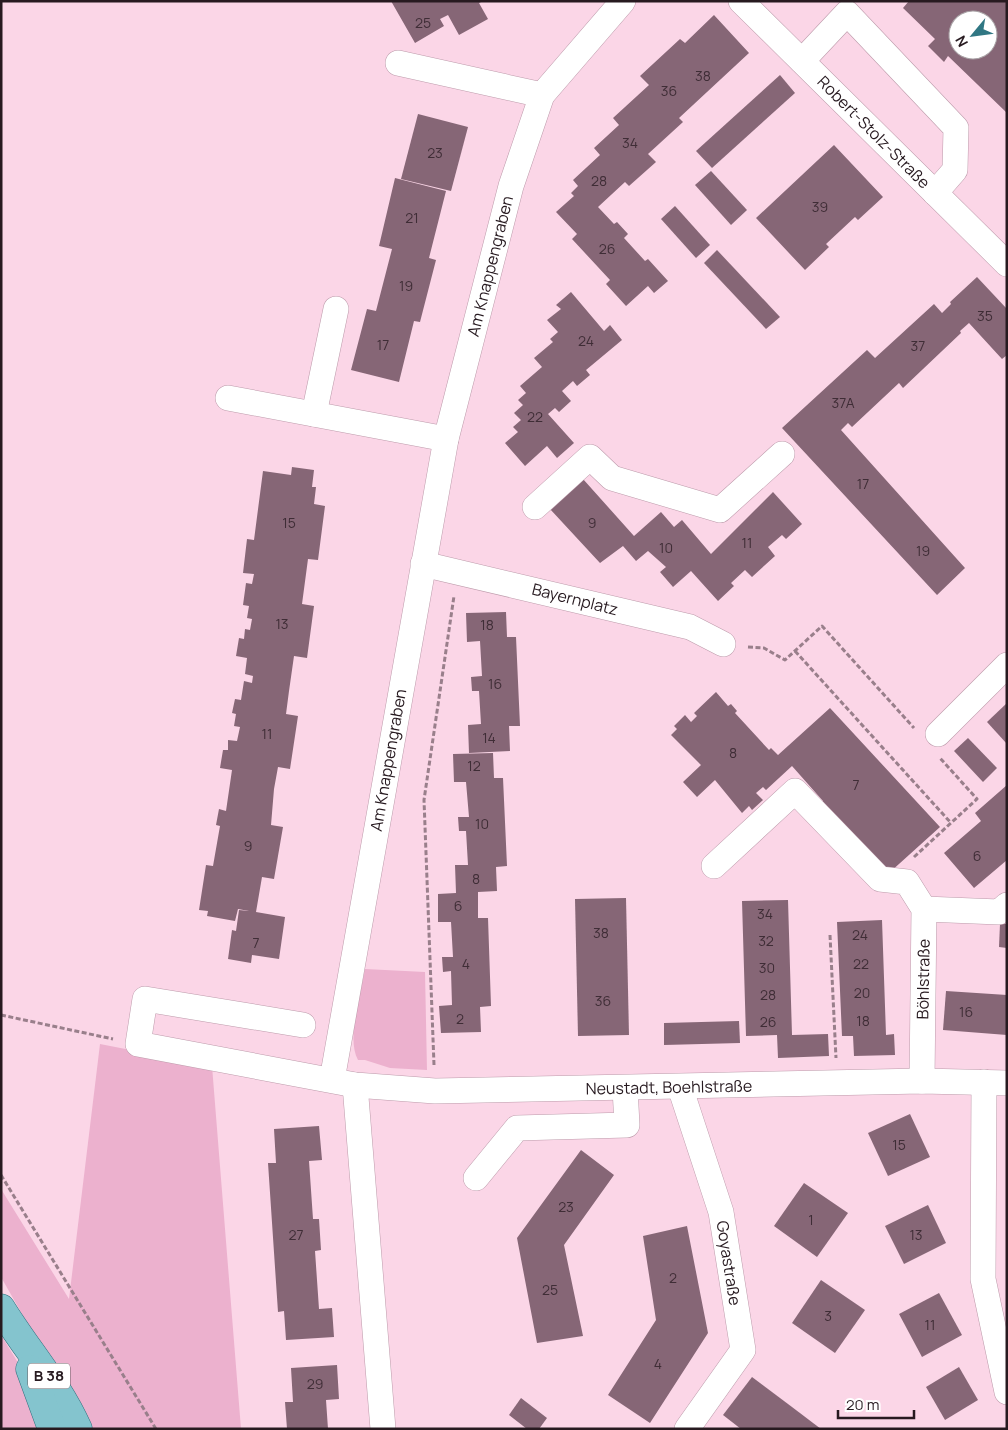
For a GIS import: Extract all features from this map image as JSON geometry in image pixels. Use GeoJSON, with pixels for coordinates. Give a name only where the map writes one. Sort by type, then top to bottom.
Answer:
{"type":"FeatureCollection","features":[{"type":"Feature","properties":{"kind":"main road","name":"B 38"},"geometry":{"type":"LineString","coordinates":[[7,1318],[52,1429]]}},
{"type":"Feature","properties":{"kind":"main road","name":"B 38"},"geometry":{"type":"LineString","coordinates":[[7,1318],[42,1365],[69,1409],[78,1429]]}},
{"type":"Feature","properties":{"kind":"street","name":"Am Knappengraben"},"geometry":{"type":"LineString","coordinates":[[383,1429],[344,1082],[423,564],[446,439],[511,186],[542,95],[623,1]]}},
{"type":"Feature","properties":{"kind":"street","name":"Robert-Stolz-Straße"},"geometry":{"type":"LineString","coordinates":[[741,1],[1007,264]]}},
{"type":"Feature","properties":{"kind":"street"},"geometry":{"type":"LineString","coordinates":[[802,61],[841,7],[956,128],[955,170],[936,193]]}},
{"type":"Feature","properties":{"kind":"street"},"geometry":{"type":"LineString","coordinates":[[398,63],[542,95]]}},
{"type":"Feature","properties":{"kind":"street"},"geometry":{"type":"LineString","coordinates":[[314,414],[336,309]]}},
{"type":"Feature","properties":{"kind":"street"},"geometry":{"type":"LineString","coordinates":[[228,398],[446,439]]}},
{"type":"Feature","properties":{"kind":"street"},"geometry":{"type":"LineString","coordinates":[[535,507],[590,457],[612,478],[720,510],[782,454]]}},
{"type":"Feature","properties":{"kind":"street","name":"Bayernplatz"},"geometry":{"type":"LineString","coordinates":[[423,564],[690,627],[723,644]]}},
{"type":"Feature","properties":{"kind":"street"},"geometry":{"type":"LineString","coordinates":[[932,739],[1007,666]]}},
{"type":"Feature","properties":{"kind":"street"},"geometry":{"type":"LineString","coordinates":[[714,866],[795,791],[880,879],[907,882],[924,909],[998,912],[1007,905]]}},
{"type":"Feature","properties":{"kind":"street","name":"Böhlstraße"},"geometry":{"type":"LineString","coordinates":[[922,1081],[924,909]]}},
{"type":"Feature","properties":{"kind":"street"},"geometry":{"type":"LineString","coordinates":[[138,1044],[145,1000],[303,1025]]}},
{"type":"Feature","properties":{"kind":"street","name":"Neustadt, Boehlstraße"},"geometry":{"type":"LineString","coordinates":[[138,1044],[344,1082],[435,1091],[922,1081],[995,1082]]}},
{"type":"Feature","properties":{"kind":"street"},"geometry":{"type":"LineString","coordinates":[[995,1082],[983,1279],[1007,1392]]}},
{"type":"Feature","properties":{"kind":"street","name":"Goyastraße"},"geometry":{"type":"LineString","coordinates":[[680,1087],[721,1212],[743,1350],[689,1428]]}},
{"type":"Feature","properties":{"kind":"street"},"geometry":{"type":"LineString","coordinates":[[516,1128],[627,1124],[625,1088]]}},
{"type":"Feature","properties":{"kind":"street"},"geometry":{"type":"LineString","coordinates":[[476,1178],[516,1128],[517,1090]]}},
{"type":"Feature","properties":{"kind":"path"},"geometry":{"type":"LineString","coordinates":[[435,1091],[424,800],[458,571]]}},
{"type":"Feature","properties":{"kind":"path"},"geometry":{"type":"LineString","coordinates":[[723,644],[764,648],[785,660],[822,626],[932,739],[977,798],[907,865],[907,882]]}},
{"type":"Feature","properties":{"kind":"path"},"geometry":{"type":"LineString","coordinates":[[795,651],[951,823]]}},
{"type":"Feature","properties":{"kind":"path"},"geometry":{"type":"LineString","coordinates":[[830,934],[837,1083]]}},
{"type":"Feature","properties":{"kind":"path"},"geometry":{"type":"LineString","coordinates":[[1,1015],[138,1044]]}},
{"type":"Feature","properties":{"kind":"path"},"geometry":{"type":"LineString","coordinates":[[1,1175],[156,1429]]}},
{"type":"Feature","properties":{"kind":"shaded area"},"geometry":{"type":"Polygon","coordinates":[[[365,969],[425,972],[427,1070],[390,1068],[365,1060],[358,1060],[353,1040],[365,969]]]}},
{"type":"Feature","properties":{"kind":"shaded area"},"geometry":{"type":"Polygon","coordinates":[[[100,1044],[212,1066],[241,1429],[84,1429],[72,1402],[1,1277],[1,1189],[69,1299],[100,1044]]]}},
{"type":"Feature","properties":{"kind":"shaded area"},"geometry":{"type":"Polygon","coordinates":[[[1,1335],[17,1361],[46,1429],[1,1429],[1,1335]]]}},
{"type":"Feature","properties":{"kind":"building"},"geometry":{"type":"Polygon","coordinates":[[[391,1],[483,1],[479,3],[488,19],[459,35],[448,15],[440,19],[444,26],[415,43],[391,1]]]}},
{"type":"Feature","properties":{"kind":"building"},"geometry":{"type":"Polygon","coordinates":[[[909,1],[1007,1],[1007,113],[952,60],[998,60],[998,10],[948,10],[948,56],[944,62],[928,46],[935,39],[903,8],[909,1]]]}},
{"type":"Feature","properties":{"kind":"building"},"geometry":{"type":"Polygon","coordinates":[[[714,15],[749,53],[679,118],[683,122],[648,154],[656,162],[629,186],[625,182],[598,207],[614,224],[617,222],[628,234],[624,238],[645,261],[648,259],[668,281],[654,293],[648,286],[626,306],[606,284],[610,280],[572,239],[577,234],[556,212],[574,196],[571,193],[578,186],[573,180],[600,155],[594,148],[619,125],[613,118],[649,85],[640,76],[680,39],[685,43],[714,15]]]}},
{"type":"Feature","properties":{"kind":"building"},"geometry":{"type":"Polygon","coordinates":[[[780,75],[795,93],[712,168],[696,151],[780,75]]]}},
{"type":"Feature","properties":{"kind":"building"},"geometry":{"type":"Polygon","coordinates":[[[418,114],[468,127],[451,191],[401,179],[418,114]]]}},
{"type":"Feature","properties":{"kind":"building"},"geometry":{"type":"Polygon","coordinates":[[[834,145],[883,197],[858,220],[855,217],[826,244],[829,247],[805,270],[756,218],[834,145]]]}},
{"type":"Feature","properties":{"kind":"building"},"geometry":{"type":"Polygon","coordinates":[[[711,171],[747,210],[731,225],[695,185],[711,171]]]}},
{"type":"Feature","properties":{"kind":"building"},"geometry":{"type":"Polygon","coordinates":[[[395,178],[446,191],[429,258],[436,260],[420,322],[414,321],[399,382],[351,370],[367,309],[376,311],[392,249],[379,246],[395,178]]]}},
{"type":"Feature","properties":{"kind":"building"},"geometry":{"type":"Polygon","coordinates":[[[675,206],[710,245],[696,258],[661,219],[675,206]]]}},
{"type":"Feature","properties":{"kind":"building"},"geometry":{"type":"Polygon","coordinates":[[[717,250],[780,317],[766,329],[704,263],[717,250]]]}},
{"type":"Feature","properties":{"kind":"building"},"geometry":{"type":"Polygon","coordinates":[[[977,277],[1007,309],[1007,355],[1002,359],[969,323],[960,331],[961,333],[903,388],[899,383],[852,427],[848,423],[841,430],[965,568],[937,595],[782,428],[867,350],[875,358],[934,304],[942,313],[951,304],[950,302],[977,277]]]}},
{"type":"Feature","properties":{"kind":"building"},"geometry":{"type":"Polygon","coordinates":[[[571,292],[604,331],[610,325],[622,340],[586,370],[590,375],[577,386],[573,381],[562,391],[571,401],[559,412],[555,408],[548,414],[574,443],[557,458],[547,446],[525,466],[505,443],[518,432],[513,427],[521,420],[514,413],[523,405],[518,400],[526,393],[520,386],[542,367],[534,358],[553,342],[550,339],[558,332],[547,320],[561,309],[556,305],[571,292]]]}},
{"type":"Feature","properties":{"kind":"building"},"geometry":{"type":"Polygon","coordinates":[[[292,467],[314,470],[312,487],[316,487],[314,504],[325,506],[318,560],[308,559],[302,604],[314,606],[307,658],[294,656],[289,691],[286,714],[298,716],[290,769],[278,767],[274,789],[271,825],[283,827],[274,879],[262,877],[256,912],[285,917],[279,959],[252,955],[251,963],[228,959],[232,930],[236,931],[239,910],[249,911],[238,909],[235,921],[207,916],[208,911],[199,910],[206,865],[213,866],[220,826],[216,825],[219,809],[226,811],[232,770],[220,768],[223,750],[228,750],[228,740],[237,741],[240,727],[234,726],[236,714],[232,713],[235,699],[241,700],[244,681],[252,683],[253,676],[245,674],[247,658],[236,656],[239,638],[244,639],[245,629],[250,630],[252,619],[247,618],[249,606],[243,605],[246,583],[252,584],[254,574],[243,573],[247,539],[254,540],[263,471],[291,475],[292,467]]]}},
{"type":"Feature","properties":{"kind":"building"},"geometry":{"type":"Polygon","coordinates":[[[583,479],[634,536],[661,512],[674,527],[682,520],[711,554],[773,492],[802,524],[786,539],[782,535],[768,547],[775,556],[752,577],[745,570],[731,583],[734,586],[718,601],[691,571],[673,587],[660,572],[666,567],[648,551],[636,561],[623,546],[600,563],[550,509],[583,479]]]}},
{"type":"Feature","properties":{"kind":"building"},"geometry":{"type":"Polygon","coordinates":[[[506,612],[507,637],[516,637],[520,726],[509,726],[510,751],[469,753],[468,725],[481,724],[479,691],[472,691],[471,677],[482,676],[480,641],[467,642],[466,613],[506,612]]]}},
{"type":"Feature","properties":{"kind":"building"},"geometry":{"type":"Polygon","coordinates":[[[716,692],[728,706],[731,704],[737,711],[735,713],[769,750],[771,748],[778,755],[830,708],[940,827],[889,873],[820,803],[823,801],[792,766],[766,790],[763,787],[756,793],[763,800],[752,810],[749,806],[742,813],[715,780],[697,797],[683,782],[701,765],[671,735],[677,729],[674,726],[685,715],[691,722],[697,716],[694,713],[716,692]]]}},
{"type":"Feature","properties":{"kind":"building"},"geometry":{"type":"Polygon","coordinates":[[[1007,703],[1007,744],[987,722],[1007,703]]]}},
{"type":"Feature","properties":{"kind":"building"},"geometry":{"type":"Polygon","coordinates":[[[968,738],[997,768],[983,782],[954,751],[968,738]]]}},
{"type":"Feature","properties":{"kind":"building"},"geometry":{"type":"Polygon","coordinates":[[[493,753],[494,778],[503,778],[507,866],[496,867],[497,891],[478,892],[478,918],[488,918],[491,1006],[480,1007],[481,1032],[441,1033],[439,1006],[452,1005],[451,971],[443,972],[442,957],[453,957],[451,922],[438,922],[438,894],[456,893],[455,865],[468,865],[466,831],[459,831],[458,817],[469,817],[466,782],[454,782],[453,754],[493,753]]]}},
{"type":"Feature","properties":{"kind":"building"},"geometry":{"type":"Polygon","coordinates":[[[1007,785],[1007,860],[974,888],[944,853],[981,821],[975,813],[1007,785]]]}},
{"type":"Feature","properties":{"kind":"building"},"geometry":{"type":"Polygon","coordinates":[[[626,898],[629,1035],[578,1036],[575,899],[626,898]]]}},
{"type":"Feature","properties":{"kind":"building"},"geometry":{"type":"Polygon","coordinates":[[[788,900],[792,1035],[828,1034],[829,1056],[778,1058],[777,1035],[746,1036],[742,901],[788,900]]]}},
{"type":"Feature","properties":{"kind":"building"},"geometry":{"type":"Polygon","coordinates":[[[882,920],[886,1035],[894,1034],[895,1055],[854,1056],[853,1036],[842,1036],[837,922],[882,920]]]}},
{"type":"Feature","properties":{"kind":"building"},"geometry":{"type":"Polygon","coordinates":[[[1000,924],[1007,924],[1007,948],[999,947],[1000,924]]]}},
{"type":"Feature","properties":{"kind":"building"},"geometry":{"type":"Polygon","coordinates":[[[946,991],[1007,995],[1007,1035],[943,1030],[946,991]]]}},
{"type":"Feature","properties":{"kind":"building"},"geometry":{"type":"Polygon","coordinates":[[[739,1021],[740,1043],[664,1045],[664,1023],[739,1021]]]}},
{"type":"Feature","properties":{"kind":"building"},"geometry":{"type":"Polygon","coordinates":[[[910,1114],[930,1157],[888,1176],[868,1133],[910,1114]]]}},
{"type":"Feature","properties":{"kind":"building"},"geometry":{"type":"Polygon","coordinates":[[[319,1126],[322,1160],[309,1161],[313,1219],[319,1219],[321,1250],[315,1251],[319,1309],[332,1308],[334,1337],[286,1340],[284,1311],[278,1312],[268,1163],[276,1163],[274,1129],[319,1126]]]}},
{"type":"Feature","properties":{"kind":"building"},"geometry":{"type":"Polygon","coordinates":[[[581,1150],[614,1175],[564,1245],[583,1336],[537,1343],[517,1238],[581,1150]]]}},
{"type":"Feature","properties":{"kind":"building"},"geometry":{"type":"Polygon","coordinates":[[[804,1183],[848,1213],[817,1257],[774,1226],[804,1183]]]}},
{"type":"Feature","properties":{"kind":"building"},"geometry":{"type":"Polygon","coordinates":[[[928,1205],[946,1243],[904,1264],[885,1226],[928,1205]]]}},
{"type":"Feature","properties":{"kind":"building"},"geometry":{"type":"Polygon","coordinates":[[[687,1226],[708,1333],[650,1423],[608,1395],[656,1320],[643,1236],[687,1226]]]}},
{"type":"Feature","properties":{"kind":"building"},"geometry":{"type":"Polygon","coordinates":[[[821,1280],[865,1310],[835,1353],[792,1323],[821,1280]]]}},
{"type":"Feature","properties":{"kind":"building"},"geometry":{"type":"Polygon","coordinates":[[[939,1293],[962,1335],[922,1357],[899,1314],[939,1293]]]}},
{"type":"Feature","properties":{"kind":"building"},"geometry":{"type":"Polygon","coordinates":[[[337,1365],[339,1399],[326,1400],[328,1429],[287,1429],[285,1402],[293,1402],[291,1368],[337,1365]]]}},
{"type":"Feature","properties":{"kind":"building"},"geometry":{"type":"Polygon","coordinates":[[[959,1367],[978,1400],[945,1420],[926,1387],[959,1367]]]}},
{"type":"Feature","properties":{"kind":"building"},"geometry":{"type":"Polygon","coordinates":[[[752,1377],[821,1429],[741,1429],[723,1415],[752,1377]]]}},
{"type":"Feature","properties":{"kind":"building"},"geometry":{"type":"Polygon","coordinates":[[[521,1398],[547,1418],[539,1429],[527,1429],[509,1415],[521,1398]]]}}]}
